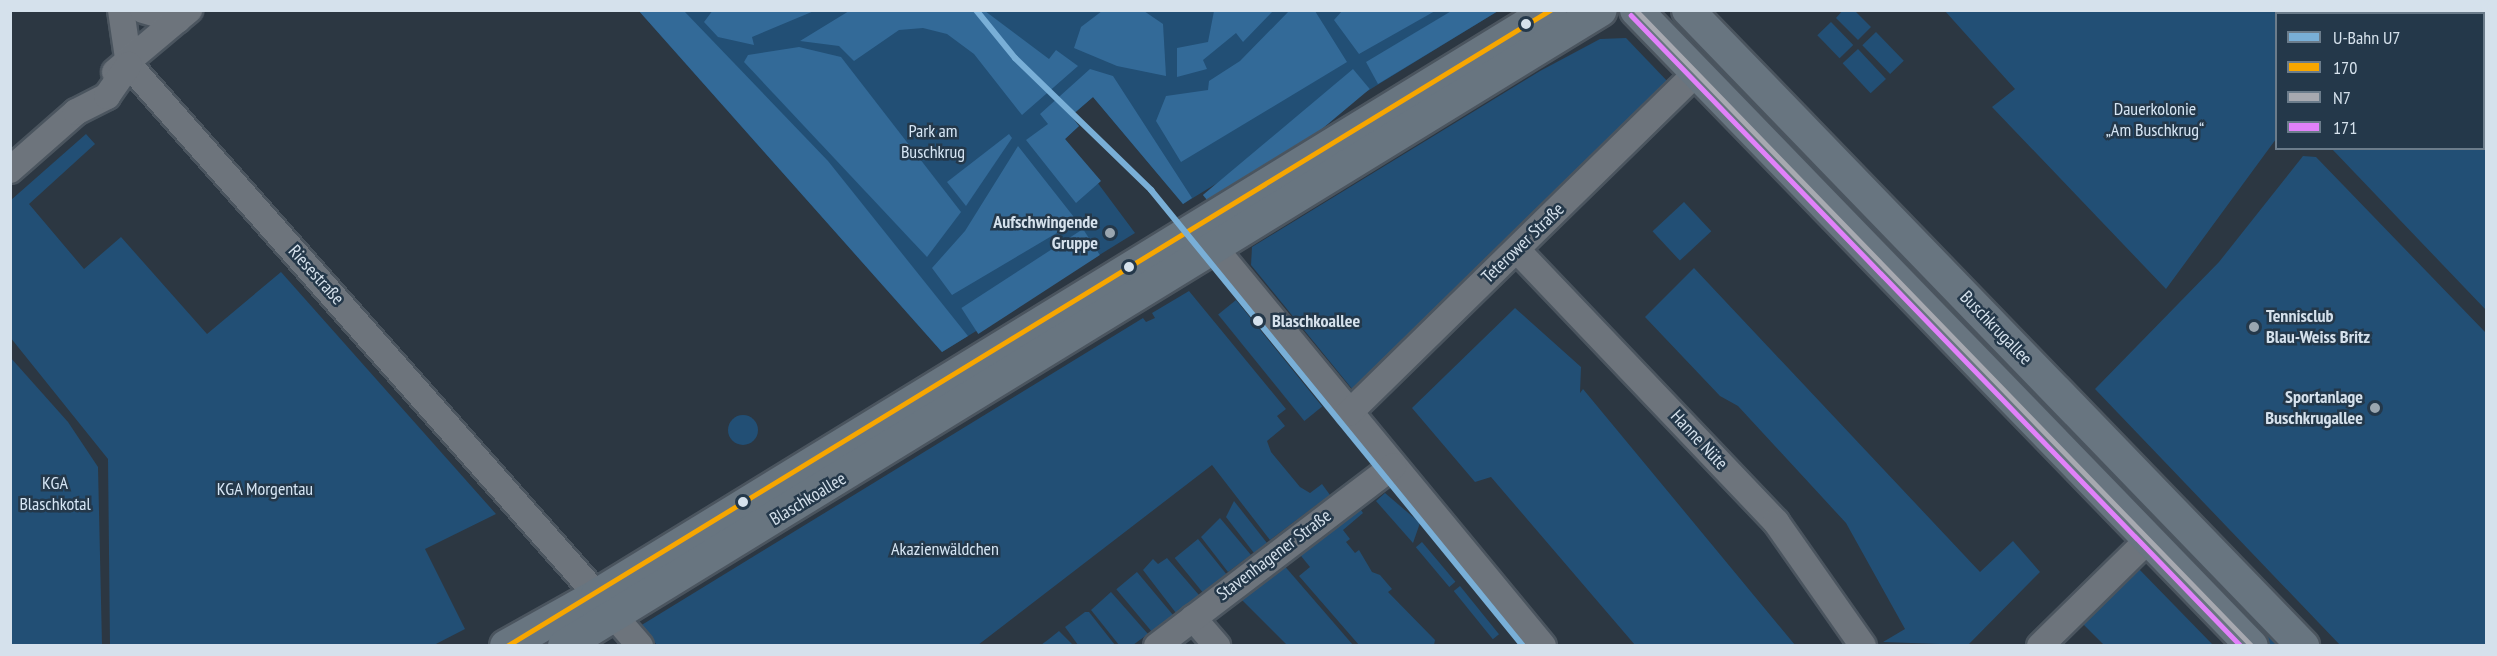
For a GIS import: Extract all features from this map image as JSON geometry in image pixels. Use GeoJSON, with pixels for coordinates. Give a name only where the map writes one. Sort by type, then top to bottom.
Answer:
{"type":"FeatureCollection","features":[{"type":"Feature","properties":{"kind":"main road","name":"Blaschkoallee"},"geometry":{"type":"LineString","coordinates":[[1206,238],[1551,10]]}},
{"type":"Feature","properties":{"kind":"main road","name":"Blaschkoallee"},"geometry":{"type":"LineString","coordinates":[[506,645],[606,606],[1206,238],[1601,10]]}},
{"type":"Feature","properties":{"kind":"main road","name":"Buschkrugallee"},"geometry":{"type":"LineString","coordinates":[[1636,10],[2252,645]]}},
{"type":"Feature","properties":{"kind":"main road","name":"Buschkrugallee"},"geometry":{"type":"LineString","coordinates":[[1688,10],[2303,645]]}},
{"type":"Feature","properties":{"kind":"main road"},"geometry":{"type":"LineString","coordinates":[[1790,169],[1817,143]]}},
{"type":"Feature","properties":{"kind":"main road"},"geometry":{"type":"LineString","coordinates":[[2149,539],[2176,514]]}},
{"type":"Feature","properties":{"kind":"main road","name":"Blaschkoallee"},"geometry":{"type":"LineString","coordinates":[[564,645],[606,606]]}},
{"type":"Feature","properties":{"kind":"street"},"geometry":{"type":"LineString","coordinates":[[121,10],[129,65]]}},
{"type":"Feature","properties":{"kind":"street"},"geometry":{"type":"LineString","coordinates":[[143,10],[183,15]]}},
{"type":"Feature","properties":{"kind":"street"},"geometry":{"type":"LineString","coordinates":[[10,170],[76,112],[111,92],[129,65],[183,15]]}},
{"type":"Feature","properties":{"kind":"street","name":"Riesestraße"},"geometry":{"type":"LineString","coordinates":[[129,65],[640,645]]}},
{"type":"Feature","properties":{"kind":"street","name":"Teterower Straße"},"geometry":{"type":"LineString","coordinates":[[1349,413],[1696,73]]}},
{"type":"Feature","properties":{"kind":"street"},"geometry":{"type":"LineString","coordinates":[[1206,238],[1543,645]]}},
{"type":"Feature","properties":{"kind":"street","name":"Hanne Nüte"},"geometry":{"type":"LineString","coordinates":[[1517,250],[1776,522],[1863,645]]}},
{"type":"Feature","properties":{"kind":"street","name":"Stavenhagener Straße"},"geometry":{"type":"LineString","coordinates":[[1157,645],[1393,466]]}},
{"type":"Feature","properties":{"kind":"street"},"geometry":{"type":"LineString","coordinates":[[2040,645],[2149,539]]}},
{"type":"Feature","properties":{"kind":"street"},"geometry":{"type":"LineString","coordinates":[[1193,618],[1217,645]]}},
{"type":"Feature","properties":{"kind":"green space"},"geometry":{"type":"Polygon","coordinates":[[[1843,10],[1855,11],[1871,27],[1858,40],[1836,18],[1843,10]]]}},
{"type":"Feature","properties":{"kind":"green space","name":"Park am Buschkrug"},"geometry":{"type":"Polygon","coordinates":[[[639,11],[1498,11],[1183,204],[1093,97],[1071,116],[1079,126],[1065,139],[1135,233],[942,352],[639,11]]]}},
{"type":"Feature","properties":{"kind":"green space","name":"Dauerkolonie „Am Buschkrug“"},"geometry":{"type":"Polygon","coordinates":[[[1945,11],[2486,11],[2486,310],[2333,150],[2485,150],[2485,12],[2275,12],[2275,140],[2166,289],[1992,107],[2015,89],[1945,11]]]}},
{"type":"Feature","properties":{"kind":"green space"},"geometry":{"type":"Polygon","coordinates":[[[1831,22],[1853,45],[1840,58],[1817,35],[1831,22]]]}},
{"type":"Feature","properties":{"kind":"green space"},"geometry":{"type":"Polygon","coordinates":[[[1876,32],[1904,61],[1890,74],[1862,45],[1876,32]]]}},
{"type":"Feature","properties":{"kind":"green space"},"geometry":{"type":"Polygon","coordinates":[[[1626,38],[1670,84],[1353,390],[1251,265],[1252,247],[1540,71],[1600,39],[1626,38]]]}},
{"type":"Feature","properties":{"kind":"green space"},"geometry":{"type":"Polygon","coordinates":[[[1858,49],[1886,79],[1871,93],[1843,63],[1858,49]]]}},
{"type":"Feature","properties":{"kind":"green space"},"geometry":{"type":"Polygon","coordinates":[[[1698,50],[1755,100],[1802,146],[1792,151],[1698,50]]]}},
{"type":"Feature","properties":{"kind":"green space","name":"KGA Morgentau"},"geometry":{"type":"Polygon","coordinates":[[[86,134],[95,144],[29,204],[84,269],[121,237],[207,334],[281,272],[496,514],[425,549],[465,629],[432,646],[110,645],[108,459],[10,337],[11,200],[86,134]]]}},
{"type":"Feature","properties":{"kind":"green space"},"geometry":{"type":"Polygon","coordinates":[[[1821,156],[2157,504],[2144,517],[1807,169],[1821,156]]]}},
{"type":"Feature","properties":{"kind":"green space","name":"Sportanlage Buschkrugallee"},"geometry":{"type":"Polygon","coordinates":[[[2303,156],[2316,157],[2486,333],[2486,645],[2340,645],[2095,389],[2219,262],[2303,156]]]}},
{"type":"Feature","properties":{"kind":"green space"},"geometry":{"type":"Polygon","coordinates":[[[1684,202],[1711,231],[1680,261],[1653,231],[1684,202]]]}},
{"type":"Feature","properties":{"kind":"green space"},"geometry":{"type":"Polygon","coordinates":[[[1694,268],[1980,572],[2013,541],[2040,572],[1968,645],[1883,642],[1905,629],[1846,523],[1738,406],[1720,396],[1645,317],[1694,268]]]}},
{"type":"Feature","properties":{"kind":"green space","name":"Akazienwäldchen"},"geometry":{"type":"Polygon","coordinates":[[[1189,291],[1286,409],[1277,416],[1285,426],[1267,441],[1271,452],[1300,487],[1310,493],[1322,484],[1330,495],[1270,540],[1212,465],[978,645],[657,645],[640,626],[1143,318],[1146,322],[1155,318],[1152,313],[1189,291]]]}},
{"type":"Feature","properties":{"kind":"green space"},"geometry":{"type":"Polygon","coordinates":[[[1236,300],[1322,406],[1304,421],[1218,314],[1236,300]]]}},
{"type":"Feature","properties":{"kind":"green space"},"geometry":{"type":"Polygon","coordinates":[[[1515,308],[1581,367],[1580,393],[1583,389],[1795,645],[1635,645],[1491,477],[1475,482],[1412,408],[1515,308]]]}},
{"type":"Feature","properties":{"kind":"green space","name":"KGA Blaschkotal"},"geometry":{"type":"Polygon","coordinates":[[[10,357],[68,422],[98,467],[102,645],[11,645],[10,357]]]}},
{"type":"Feature","properties":{"kind":"green space"},"geometry":{"type":"Polygon","coordinates":[[[743,415],[754,419],[758,430],[754,441],[743,445],[732,441],[728,430],[732,419],[743,415]]]}},
{"type":"Feature","properties":{"kind":"green space"},"geometry":{"type":"Polygon","coordinates":[[[1385,493],[1420,523],[1413,543],[1376,501],[1385,493]]]}},
{"type":"Feature","properties":{"kind":"green space"},"geometry":{"type":"Polygon","coordinates":[[[1234,501],[1267,543],[1254,553],[1226,517],[1234,501]]]}},
{"type":"Feature","properties":{"kind":"green space"},"geometry":{"type":"Polygon","coordinates":[[[1357,504],[1363,513],[1343,530],[1350,539],[1346,542],[1355,553],[1359,550],[1372,572],[1380,575],[1392,589],[1388,592],[1435,640],[1434,645],[1359,645],[1299,576],[1310,567],[1297,551],[1357,504]]]}},
{"type":"Feature","properties":{"kind":"green space"},"geometry":{"type":"Polygon","coordinates":[[[1220,518],[1251,555],[1228,572],[1201,537],[1220,518]]]}},
{"type":"Feature","properties":{"kind":"green space"},"geometry":{"type":"Polygon","coordinates":[[[2184,532],[2293,645],[2265,645],[2170,546],[2184,532]]]}},
{"type":"Feature","properties":{"kind":"green space"},"geometry":{"type":"Polygon","coordinates":[[[1198,539],[1226,574],[1203,593],[1175,558],[1198,539]]]}},
{"type":"Feature","properties":{"kind":"green space"},"geometry":{"type":"Polygon","coordinates":[[[1422,542],[1455,582],[1449,587],[1416,547],[1422,542]]]}},
{"type":"Feature","properties":{"kind":"green space"},"geometry":{"type":"Polygon","coordinates":[[[1167,558],[1199,595],[1176,613],[1143,570],[1153,559],[1158,564],[1167,558]]]}},
{"type":"Feature","properties":{"kind":"green space"},"geometry":{"type":"Polygon","coordinates":[[[1282,563],[1353,645],[1287,645],[1238,596],[1282,563]]]}},
{"type":"Feature","properties":{"kind":"green space"},"geometry":{"type":"Polygon","coordinates":[[[2137,567],[2213,645],[2104,645],[2080,621],[2137,567]]]}},
{"type":"Feature","properties":{"kind":"green space"},"geometry":{"type":"Polygon","coordinates":[[[1137,572],[1173,615],[1152,632],[1116,589],[1137,572]]]}},
{"type":"Feature","properties":{"kind":"green space"},"geometry":{"type":"Polygon","coordinates":[[[1460,586],[1499,634],[1493,639],[1454,591],[1460,586]]]}},
{"type":"Feature","properties":{"kind":"green space"},"geometry":{"type":"Polygon","coordinates":[[[1111,592],[1148,634],[1133,645],[1119,645],[1091,610],[1111,592]]]}},
{"type":"Feature","properties":{"kind":"green space"},"geometry":{"type":"Polygon","coordinates":[[[1085,612],[1089,612],[1115,645],[1078,645],[1065,627],[1085,612]]]}},
{"type":"Feature","properties":{"kind":"green space"},"geometry":{"type":"Polygon","coordinates":[[[1059,631],[1073,645],[1041,645],[1049,639],[1059,631]]]}},
{"type":"Feature","properties":{"kind":"shaded area"},"geometry":{"type":"Polygon","coordinates":[[[713,10],[814,11],[752,37],[754,45],[718,37],[704,22],[713,10]]]}},
{"type":"Feature","properties":{"kind":"shaded area"},"geometry":{"type":"Polygon","coordinates":[[[1453,10],[1498,11],[1378,84],[1366,62],[1453,10]]]}},
{"type":"Feature","properties":{"kind":"shaded area"},"geometry":{"type":"Polygon","coordinates":[[[639,11],[684,11],[828,161],[968,336],[942,352],[639,11]]]}},
{"type":"Feature","properties":{"kind":"shaded area"},"geometry":{"type":"Polygon","coordinates":[[[849,11],[985,11],[1049,59],[1056,50],[1078,66],[1022,115],[974,54],[947,34],[923,28],[899,30],[854,61],[839,46],[800,41],[849,11]]]}},
{"type":"Feature","properties":{"kind":"shaded area"},"geometry":{"type":"Polygon","coordinates":[[[1102,11],[1144,11],[1163,24],[1166,76],[1117,66],[1074,48],[1081,27],[1102,11]]]}},
{"type":"Feature","properties":{"kind":"shaded area"},"geometry":{"type":"Polygon","coordinates":[[[1214,11],[1273,11],[1243,42],[1236,33],[1203,60],[1207,69],[1177,77],[1177,48],[1208,42],[1214,11]]]}},
{"type":"Feature","properties":{"kind":"shaded area"},"geometry":{"type":"Polygon","coordinates":[[[1289,11],[1315,11],[1347,62],[1181,162],[1156,121],[1166,96],[1208,90],[1209,81],[1240,61],[1289,11]]]}},
{"type":"Feature","properties":{"kind":"shaded area"},"geometry":{"type":"Polygon","coordinates":[[[1342,11],[1435,11],[1359,54],[1334,20],[1342,11]]]}},
{"type":"Feature","properties":{"kind":"shaded area"},"geometry":{"type":"Polygon","coordinates":[[[799,47],[841,57],[961,212],[927,257],[744,62],[748,55],[799,47]]]}},
{"type":"Feature","properties":{"kind":"shaded area"},"geometry":{"type":"Polygon","coordinates":[[[1090,69],[1113,76],[1192,198],[1183,204],[1093,97],[1071,116],[1079,126],[1065,139],[1101,181],[1076,203],[1026,140],[1048,124],[1040,114],[1090,69]]]}},
{"type":"Feature","properties":{"kind":"shaded area"},"geometry":{"type":"Polygon","coordinates":[[[1353,69],[1370,89],[1220,215],[1203,195],[1353,69]]]}},
{"type":"Feature","properties":{"kind":"shaded area"},"geometry":{"type":"Polygon","coordinates":[[[1009,134],[1012,138],[966,206],[947,182],[1009,134]]]}},
{"type":"Feature","properties":{"kind":"shaded area"},"geometry":{"type":"Polygon","coordinates":[[[1018,146],[1077,221],[952,295],[932,268],[965,231],[1018,146]]]}},
{"type":"Feature","properties":{"kind":"shaded area"},"geometry":{"type":"Polygon","coordinates":[[[1083,229],[1100,255],[978,334],[961,308],[1083,229]]]}},
{"type":"Feature","properties":{"kind":"metro line","name":"U7"},"geometry":{"type":"LineString","coordinates":[[976,10],[1015,58],[1151,190],[1523,646]]}},
{"type":"Feature","properties":{"kind":"transit line","name":"170"},"geometry":{"type":"LineString","coordinates":[[507,646],[1550,10]]}},
{"type":"Feature","properties":{"kind":"transit line","name":"N7"},"geometry":{"type":"LineString","coordinates":[[1636,10],[2252,646]]}},
{"type":"Feature","properties":{"kind":"transit line","name":"171"},"geometry":{"type":"LineString","coordinates":[[1631,15],[2241,646]]}},
{"type":"Feature","properties":{"kind":"place","name":"Aufschwingende Gruppe"},"geometry":{"type":"Point","coordinates":[1110,233]}},
{"type":"Feature","properties":{"kind":"place","name":"Blaschkoallee"},"geometry":{"type":"Point","coordinates":[1258,321]}},
{"type":"Feature","properties":{"kind":"place","name":"Tennisclub Blau-Weiss Britz"},"geometry":{"type":"Point","coordinates":[2254,327]}},
{"type":"Feature","properties":{"kind":"place","name":"Sportanlage Buschkrugallee"},"geometry":{"type":"Point","coordinates":[2375,408]}}]}
